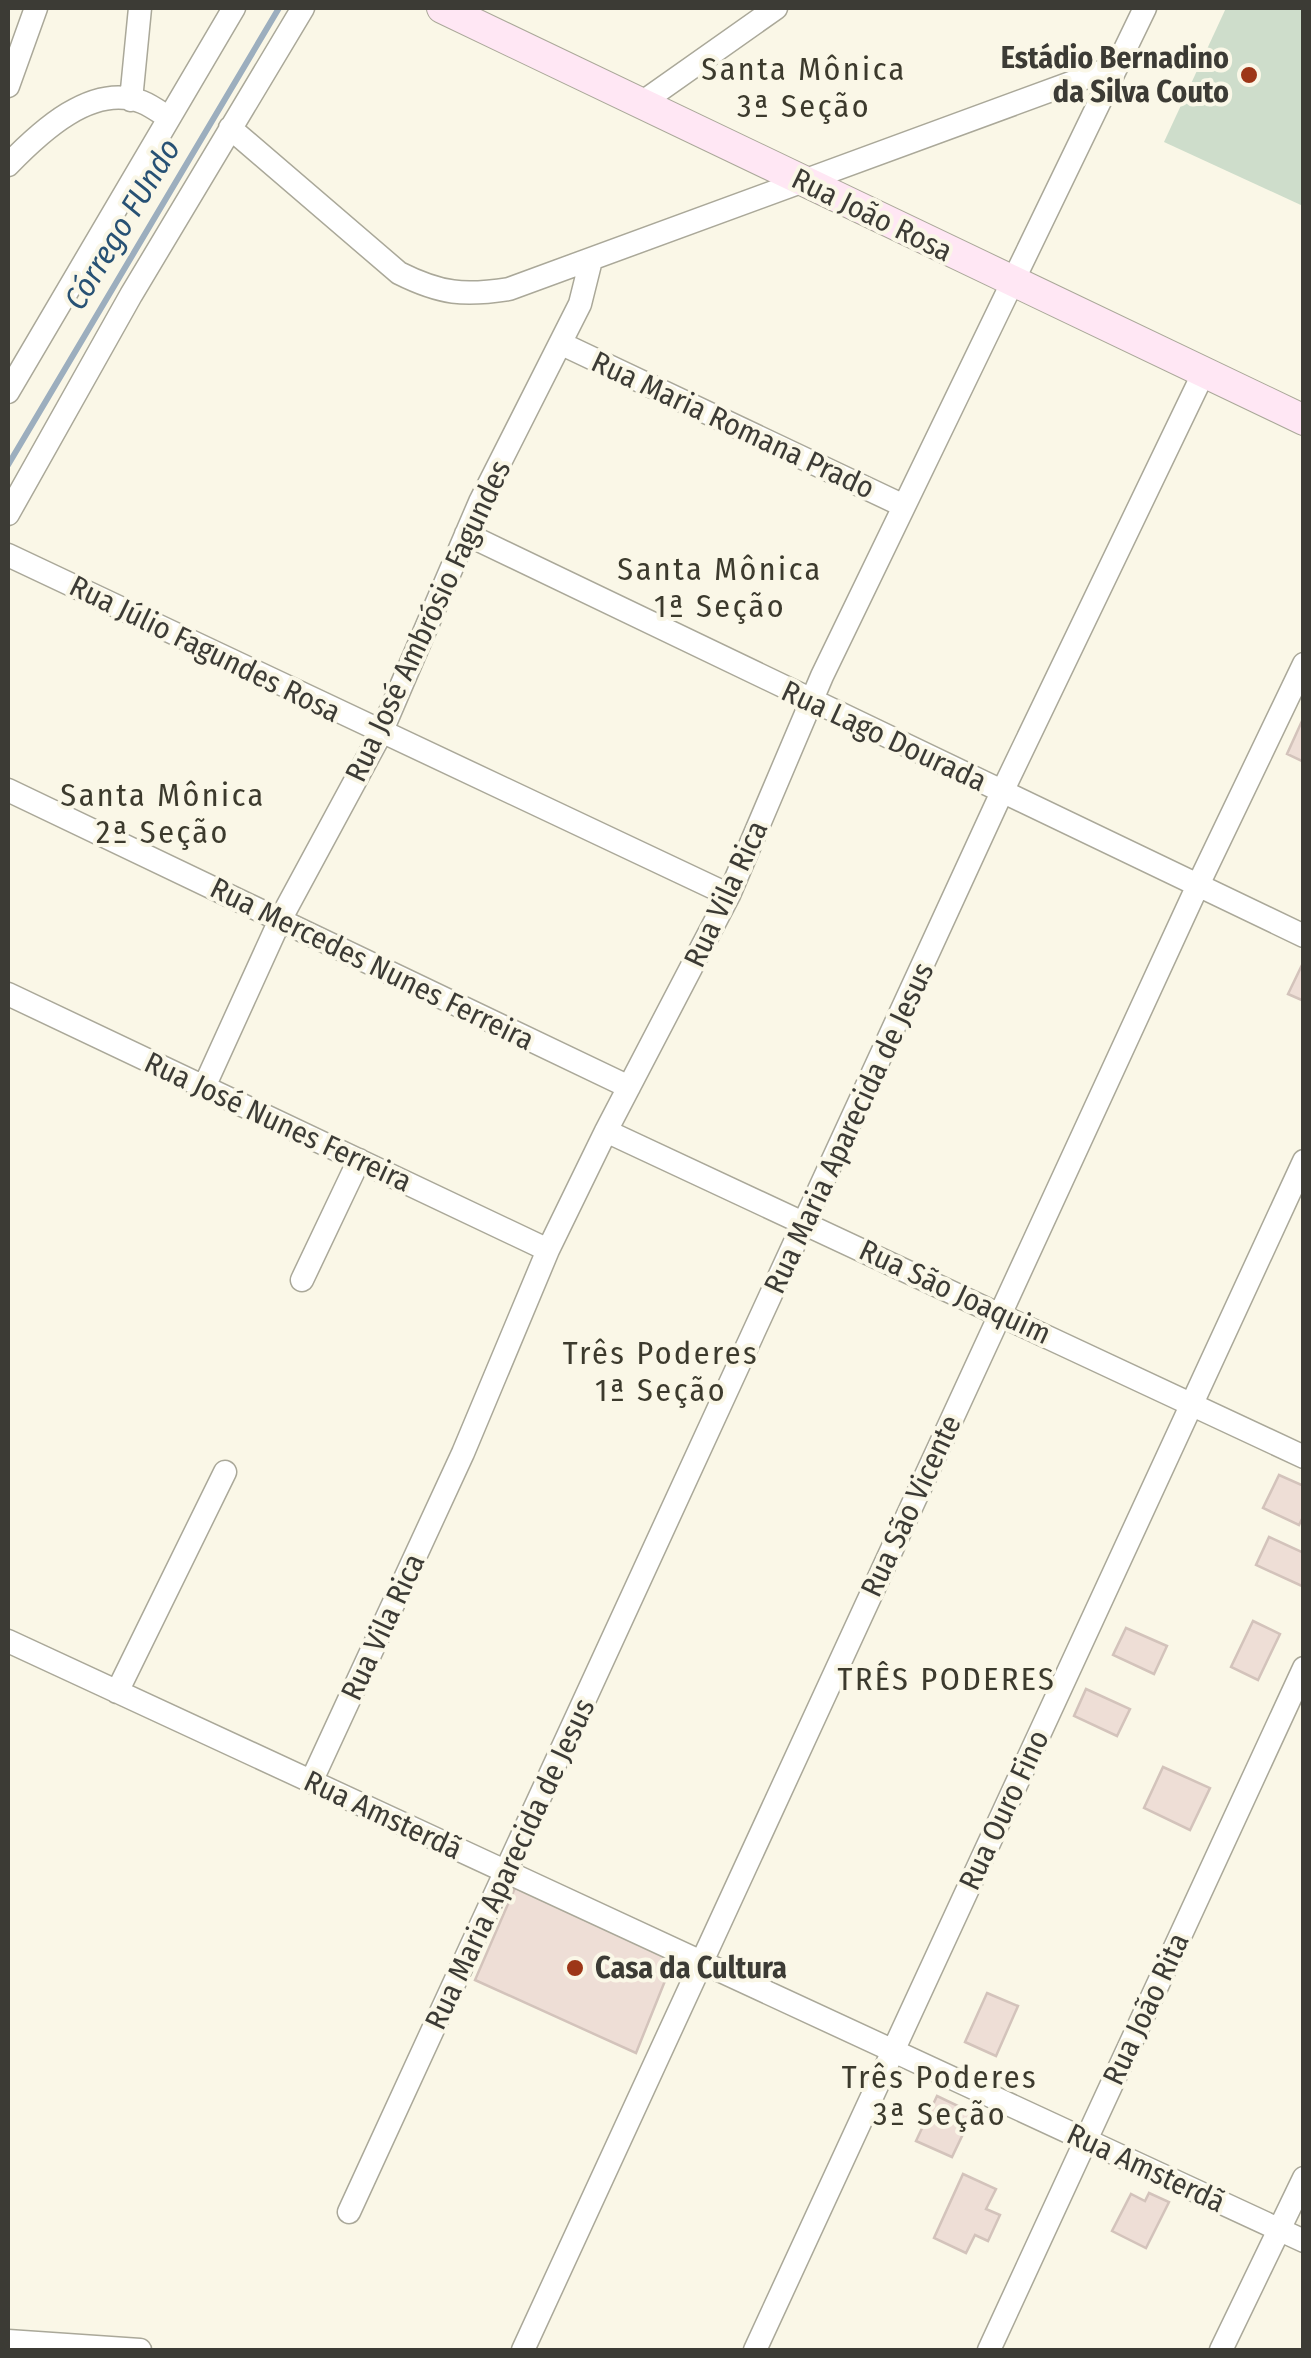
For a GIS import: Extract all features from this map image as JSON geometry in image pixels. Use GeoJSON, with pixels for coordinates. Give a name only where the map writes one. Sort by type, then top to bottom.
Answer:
{"type":"FeatureCollection","features":[{"type":"Feature","properties":{"kind":"main road","name":"Rua João Rosa"},"geometry":{"type":"LineString","coordinates":[[442,8],[1304,420]]}},
{"type":"Feature","properties":{"kind":"street"},"geometry":{"type":"LineString","coordinates":[[8,86],[36,8]]}},
{"type":"Feature","properties":{"kind":"street"},"geometry":{"type":"LineString","coordinates":[[132,100],[140,8]]}},
{"type":"Feature","properties":{"kind":"street"},"geometry":{"type":"LineString","coordinates":[[8,392],[234,8]]}},
{"type":"Feature","properties":{"kind":"street"},"geometry":{"type":"LineString","coordinates":[[8,514],[303,8]]}},
{"type":"Feature","properties":{"kind":"street"},"geometry":{"type":"LineString","coordinates":[[640,104],[776,8]]}},
{"type":"Feature","properties":{"kind":"street","name":"Rua Vila Rica"},"geometry":{"type":"LineString","coordinates":[[312,1782],[463,1453],[548,1250],[729,894],[810,702],[1144,8]]}},
{"type":"Feature","properties":{"kind":"street"},"geometry":{"type":"LineString","coordinates":[[230,128],[400,274],[454,294],[509,289],[1116,66]]}},
{"type":"Feature","properties":{"kind":"street"},"geometry":{"type":"LineString","coordinates":[[8,165],[51,126],[83,106],[132,100],[169,118]]}},
{"type":"Feature","properties":{"kind":"street","name":"Rua José Ambrósio Fagundes"},"geometry":{"type":"LineString","coordinates":[[204,1087],[280,920],[381,733],[466,534],[580,304],[591,260]]}},
{"type":"Feature","properties":{"kind":"street","name":"Rua Maria Romana Prado"},"geometry":{"type":"LineString","coordinates":[[562,344],[904,506]]}},
{"type":"Feature","properties":{"kind":"street","name":"Rua Maria Aparecida de Jesus"},"geometry":{"type":"LineString","coordinates":[[349,2212],[1002,792],[1203,374]]}},
{"type":"Feature","properties":{"kind":"street","name":"Rua Lago Dourada"},"geometry":{"type":"LineString","coordinates":[[466,534],[1304,936]]}},
{"type":"Feature","properties":{"kind":"street","name":"Rua Júlio Fagundes Rosa"},"geometry":{"type":"LineString","coordinates":[[8,555],[729,894]]}},
{"type":"Feature","properties":{"kind":"street","name":"Rua São Vicente"},"geometry":{"type":"LineString","coordinates":[[523,2350],[1000,1313],[1304,664]]}},
{"type":"Feature","properties":{"kind":"street","name":"Rua Mercedes Nunes Ferreira"},"geometry":{"type":"LineString","coordinates":[[8,790],[629,1087]]}},
{"type":"Feature","properties":{"kind":"street","name":"Rua José Nunes Ferreira"},"geometry":{"type":"LineString","coordinates":[[8,994],[548,1250]]}},
{"type":"Feature","properties":{"kind":"street","name":"Rua São Joaquim"},"geometry":{"type":"LineString","coordinates":[[606,1131],[1304,1457]]}},
{"type":"Feature","properties":{"kind":"street"},"geometry":{"type":"LineString","coordinates":[[302,1280],[359,1160]]}},
{"type":"Feature","properties":{"kind":"street","name":"Rua Ouro Fino"},"geometry":{"type":"LineString","coordinates":[[755,2350],[1304,1161]]}},
{"type":"Feature","properties":{"kind":"street"},"geometry":{"type":"LineString","coordinates":[[117,1692],[224,1472]]}},
{"type":"Feature","properties":{"kind":"street","name":"Rua Amsterdã"},"geometry":{"type":"LineString","coordinates":[[8,1642],[1304,2240]]}},
{"type":"Feature","properties":{"kind":"street","name":"Rua João Rita"},"geometry":{"type":"LineString","coordinates":[[989,2350],[1304,1668]]}},
{"type":"Feature","properties":{"kind":"street"},"geometry":{"type":"LineString","coordinates":[[1220,2350],[1304,2178]]}},
{"type":"Feature","properties":{"kind":"street"},"geometry":{"type":"LineString","coordinates":[[8,2342],[140,2350]]}},
{"type":"Feature","properties":{"kind":"green space","name":"Estádio Bernadino da Silva Couto"},"geometry":{"type":"Polygon","coordinates":[[[1226,8],[1303,8],[1303,206],[1164,142],[1226,8]]]}},
{"type":"Feature","properties":{"kind":"building"},"geometry":{"type":"Polygon","coordinates":[[[1304,721],[1304,762],[1287,754],[1304,721]]]}},
{"type":"Feature","properties":{"kind":"building"},"geometry":{"type":"Polygon","coordinates":[[[1304,966],[1304,1001],[1288,994],[1304,966]]]}},
{"type":"Feature","properties":{"kind":"building"},"geometry":{"type":"Polygon","coordinates":[[[1279,1475],[1304,1486],[1304,1515],[1299,1525],[1263,1508],[1279,1475]]]}},
{"type":"Feature","properties":{"kind":"building"},"geometry":{"type":"Polygon","coordinates":[[[1269,1537],[1304,1553],[1302,1586],[1256,1565],[1269,1537]]]}},
{"type":"Feature","properties":{"kind":"building"},"geometry":{"type":"Polygon","coordinates":[[[1253,1621],[1280,1634],[1258,1680],[1231,1667],[1253,1621]]]}},
{"type":"Feature","properties":{"kind":"building"},"geometry":{"type":"Polygon","coordinates":[[[1126,1628],[1167,1646],[1154,1674],[1113,1655],[1126,1628]]]}},
{"type":"Feature","properties":{"kind":"building"},"geometry":{"type":"Polygon","coordinates":[[[1086,1689],[1130,1709],[1117,1736],[1074,1716],[1086,1689]]]}},
{"type":"Feature","properties":{"kind":"building"},"geometry":{"type":"Polygon","coordinates":[[[1163,1767],[1210,1788],[1190,1830],[1144,1808],[1163,1767]]]}},
{"type":"Feature","properties":{"kind":"building","name":"Casa da Cultura"},"geometry":{"type":"Polygon","coordinates":[[[518,1881],[675,1956],[636,2053],[475,1980],[518,1881]]]}},
{"type":"Feature","properties":{"kind":"building"},"geometry":{"type":"Polygon","coordinates":[[[987,1993],[1018,2006],[996,2056],[965,2042],[987,1993]]]}},
{"type":"Feature","properties":{"kind":"building"},"geometry":{"type":"Polygon","coordinates":[[[937,2096],[973,2113],[952,2157],[916,2141],[937,2096]]]}},
{"type":"Feature","properties":{"kind":"building"},"geometry":{"type":"Polygon","coordinates":[[[963,2174],[996,2189],[986,2209],[1000,2215],[988,2241],[975,2235],[966,2253],[934,2238],[963,2174]]]}},
{"type":"Feature","properties":{"kind":"building"},"geometry":{"type":"Polygon","coordinates":[[[1149,2193],[1169,2202],[1146,2248],[1112,2231],[1131,2194],[1145,2201],[1149,2193]]]}},
{"type":"Feature","properties":{"kind":"waterway","name":"Córrego FUndo"},"geometry":{"type":"LineString","coordinates":[[8,465],[279,8]]}},
{"type":"Feature","properties":{"kind":"place","name":"Estádio Bernadino da Silva Couto"},"geometry":{"type":"Point","coordinates":[1249,75]}},
{"type":"Feature","properties":{"kind":"place","name":"Casa da Cultura"},"geometry":{"type":"Point","coordinates":[575,1968]}},
{"type":"Feature","properties":{"kind":"district","name":"Santa Mônica 3ª Seção"},"geometry":{"type":"Point","coordinates":[804,88]}},
{"type":"Feature","properties":{"kind":"district","name":"Santa Mônica 1ª Seção"},"geometry":{"type":"Point","coordinates":[720,588]}},
{"type":"Feature","properties":{"kind":"district","name":"Santa Mônica 2ª Seção"},"geometry":{"type":"Point","coordinates":[163,814]}},
{"type":"Feature","properties":{"kind":"district","name":"Três Poderes 1ª Seção"},"geometry":{"type":"Point","coordinates":[661,1372]}},
{"type":"Feature","properties":{"kind":"district","name":"TRÊS PODERES"},"geometry":{"type":"Point","coordinates":[947,1679]}},
{"type":"Feature","properties":{"kind":"district","name":"Três Poderes 3ª Seção"},"geometry":{"type":"Point","coordinates":[940,2096]}}]}
